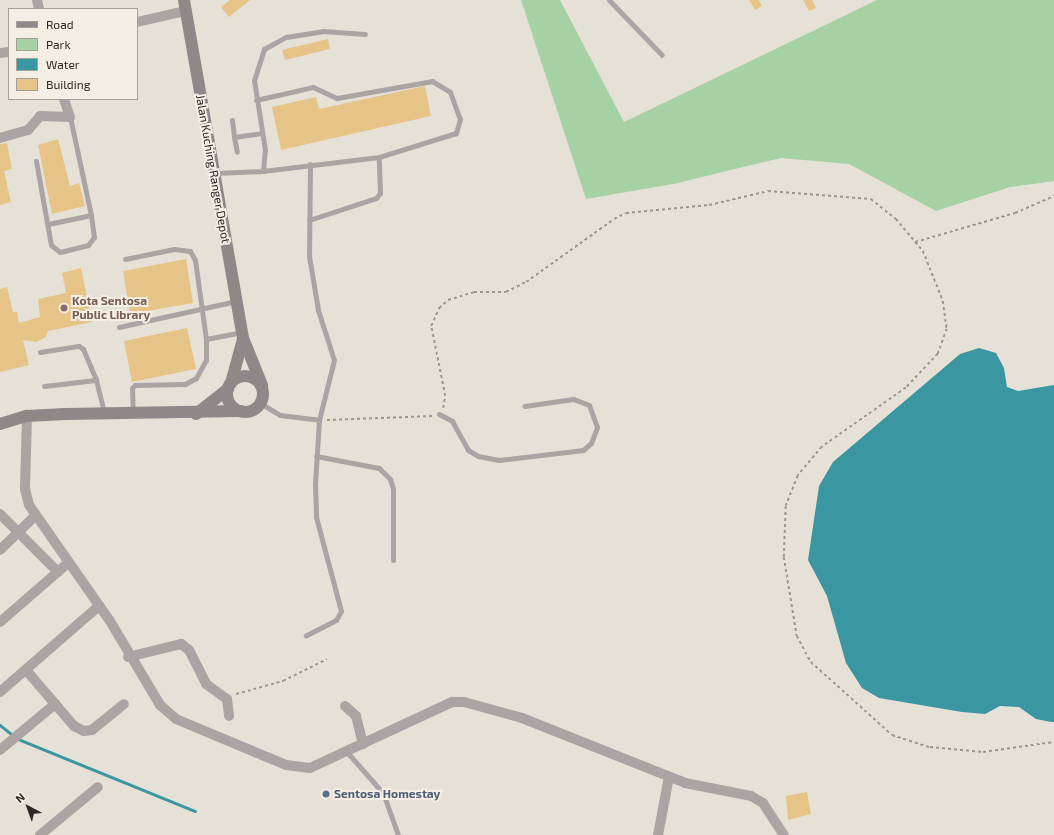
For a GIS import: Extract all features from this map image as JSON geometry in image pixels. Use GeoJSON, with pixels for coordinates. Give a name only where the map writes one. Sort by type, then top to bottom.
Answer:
{"type":"FeatureCollection","features":[{"type":"Feature","properties":{"kind":"street"},"geometry":{"type":"LineString","coordinates":[[138,22],[185,6]]}},
{"type":"Feature","properties":{"kind":"street","name":"Jalan Kuching Ranger Depot"},"geometry":{"type":"LineString","coordinates":[[185,6],[243,335],[262,386]]}},
{"type":"Feature","properties":{"kind":"street"},"geometry":{"type":"LineString","coordinates":[[0,138],[28,130],[40,116],[70,117],[64,100]]}},
{"type":"Feature","properties":{"kind":"street"},"geometry":{"type":"LineString","coordinates":[[241,411],[228,400],[229,386],[243,335]]}},
{"type":"Feature","properties":{"kind":"street"},"geometry":{"type":"LineString","coordinates":[[0,424],[27,416],[133,412],[195,414],[253,410],[260,403],[262,386],[245,375],[195,414]]}},
{"type":"Feature","properties":{"kind":"street"},"geometry":{"type":"LineString","coordinates":[[27,416],[25,497],[68,563],[99,606],[128,657],[160,705],[189,725],[298,769],[310,768],[458,701],[522,718],[669,777],[751,796],[763,803],[784,835]]}},
{"type":"Feature","properties":{"kind":"street"},"geometry":{"type":"LineString","coordinates":[[0,514],[21,532],[58,572]]}},
{"type":"Feature","properties":{"kind":"street"},"geometry":{"type":"LineString","coordinates":[[0,550],[21,532],[36,515]]}},
{"type":"Feature","properties":{"kind":"street"},"geometry":{"type":"LineString","coordinates":[[0,622],[68,563]]}},
{"type":"Feature","properties":{"kind":"street"},"geometry":{"type":"LineString","coordinates":[[0,692],[99,606]]}},
{"type":"Feature","properties":{"kind":"street"},"geometry":{"type":"LineString","coordinates":[[128,657],[181,644],[189,650],[206,684],[227,699],[230,716]]}},
{"type":"Feature","properties":{"kind":"street"},"geometry":{"type":"LineString","coordinates":[[26,670],[74,726],[84,731],[92,730],[124,704]]}},
{"type":"Feature","properties":{"kind":"street"},"geometry":{"type":"LineString","coordinates":[[0,750],[55,704]]}},
{"type":"Feature","properties":{"kind":"street"},"geometry":{"type":"LineString","coordinates":[[346,706],[356,716],[363,744]]}},
{"type":"Feature","properties":{"kind":"street"},"geometry":{"type":"LineString","coordinates":[[658,835],[669,777]]}},
{"type":"Feature","properties":{"kind":"street"},"geometry":{"type":"LineString","coordinates":[[40,835],[98,787]]}},
{"type":"Feature","properties":{"kind":"lane"},"geometry":{"type":"LineString","coordinates":[[609,0],[662,55]]}},
{"type":"Feature","properties":{"kind":"lane"},"geometry":{"type":"LineString","coordinates":[[263,171],[262,133],[256,100],[255,70],[264,49],[274,41],[322,31],[366,34]]}},
{"type":"Feature","properties":{"kind":"lane"},"geometry":{"type":"LineString","coordinates":[[215,173],[263,171],[310,164],[379,157],[456,133],[460,119],[450,92],[426,81],[337,98],[313,86],[256,100]]}},
{"type":"Feature","properties":{"kind":"lane"},"geometry":{"type":"LineString","coordinates":[[36,161],[51,245],[60,252],[92,242],[91,215],[70,117]]}},
{"type":"Feature","properties":{"kind":"lane"},"geometry":{"type":"LineString","coordinates":[[232,120],[237,152]]}},
{"type":"Feature","properties":{"kind":"lane"},"geometry":{"type":"LineString","coordinates":[[234,137],[262,133]]}},
{"type":"Feature","properties":{"kind":"lane"},"geometry":{"type":"LineString","coordinates":[[309,220],[376,198],[380,193],[379,157]]}},
{"type":"Feature","properties":{"kind":"lane"},"geometry":{"type":"LineString","coordinates":[[306,635],[336,620],[341,611],[316,517],[316,456],[319,420],[334,360],[318,310],[310,264],[310,164]]}},
{"type":"Feature","properties":{"kind":"lane"},"geometry":{"type":"LineString","coordinates":[[48,224],[91,215]]}},
{"type":"Feature","properties":{"kind":"lane"},"geometry":{"type":"LineString","coordinates":[[125,259],[174,249],[190,251],[195,260],[206,339],[206,360],[196,378],[185,384],[135,385],[132,388],[133,412]]}},
{"type":"Feature","properties":{"kind":"lane"},"geometry":{"type":"LineString","coordinates":[[119,327],[202,310],[237,301]]}},
{"type":"Feature","properties":{"kind":"lane"},"geometry":{"type":"LineString","coordinates":[[206,339],[243,335]]}},
{"type":"Feature","properties":{"kind":"lane"},"geometry":{"type":"LineString","coordinates":[[40,352],[79,346],[83,349],[96,380],[96,393],[104,414]]}},
{"type":"Feature","properties":{"kind":"lane"},"geometry":{"type":"LineString","coordinates":[[44,386],[96,380]]}},
{"type":"Feature","properties":{"kind":"lane"},"geometry":{"type":"LineString","coordinates":[[439,414],[452,422],[468,450],[478,456],[499,460],[583,450],[591,443],[597,427],[589,404],[574,399],[525,406]]}},
{"type":"Feature","properties":{"kind":"lane"},"geometry":{"type":"LineString","coordinates":[[260,403],[280,415],[319,420]]}},
{"type":"Feature","properties":{"kind":"lane"},"geometry":{"type":"LineString","coordinates":[[316,456],[379,468],[390,479],[394,489],[393,560]]}},
{"type":"Feature","properties":{"kind":"lane"},"geometry":{"type":"LineString","coordinates":[[346,751],[383,793],[398,835]]}},
{"type":"Feature","properties":{"kind":"path"},"geometry":{"type":"LineString","coordinates":[[319,420],[439,414],[445,396],[431,326],[439,308],[448,300],[474,292],[506,292],[526,282],[626,213],[709,205],[768,191],[836,193],[871,199],[923,251],[943,301],[947,330],[938,354],[906,388],[822,447],[798,476],[786,506],[784,557],[797,636],[811,662],[892,735],[930,747],[984,752],[1054,742]]}},
{"type":"Feature","properties":{"kind":"path"},"geometry":{"type":"LineString","coordinates":[[915,242],[1014,213],[1054,196]]}},
{"type":"Feature","properties":{"kind":"path"},"geometry":{"type":"LineString","coordinates":[[227,699],[240,691],[283,681],[327,659]]}},
{"type":"Feature","properties":{"kind":"green space"},"geometry":{"type":"Polygon","coordinates":[[[521,0],[560,0],[624,122],[877,0],[1054,0],[1054,181],[1010,187],[936,211],[849,164],[781,158],[673,184],[586,199],[521,0]]]}},
{"type":"Feature","properties":{"kind":"water"},"geometry":{"type":"Polygon","coordinates":[[[979,348],[996,353],[1004,368],[1007,387],[1018,391],[1054,385],[1054,722],[1036,719],[1019,707],[1000,706],[985,714],[962,712],[879,698],[862,688],[846,663],[827,596],[808,560],[819,486],[833,462],[960,354],[979,348]]]}},
{"type":"Feature","properties":{"kind":"building"},"geometry":{"type":"Polygon","coordinates":[[[230,0],[250,0],[229,17],[221,7],[230,0]]]}},
{"type":"Feature","properties":{"kind":"building"},"geometry":{"type":"Polygon","coordinates":[[[749,0],[759,0],[762,6],[755,10],[749,0]]]}},
{"type":"Feature","properties":{"kind":"building"},"geometry":{"type":"Polygon","coordinates":[[[803,0],[812,0],[816,8],[809,11],[803,0]]]}},
{"type":"Feature","properties":{"kind":"building"},"geometry":{"type":"Polygon","coordinates":[[[328,39],[330,49],[285,60],[282,50],[328,39]]]}},
{"type":"Feature","properties":{"kind":"building"},"geometry":{"type":"Polygon","coordinates":[[[425,86],[431,116],[281,150],[272,107],[316,97],[319,109],[425,86]]]}},
{"type":"Feature","properties":{"kind":"building"},"geometry":{"type":"Polygon","coordinates":[[[58,139],[70,186],[79,183],[85,206],[52,214],[38,145],[58,139]]]}},
{"type":"Feature","properties":{"kind":"building"},"geometry":{"type":"Polygon","coordinates":[[[7,143],[12,169],[4,171],[11,202],[0,205],[0,144],[7,143]]]}},
{"type":"Feature","properties":{"kind":"building"},"geometry":{"type":"Polygon","coordinates":[[[186,259],[193,303],[130,314],[123,271],[186,259]]]}},
{"type":"Feature","properties":{"kind":"building"},"geometry":{"type":"Polygon","coordinates":[[[81,268],[92,322],[48,331],[46,337],[36,342],[23,340],[29,365],[0,372],[0,289],[7,287],[13,312],[17,312],[19,323],[40,317],[38,299],[66,293],[62,273],[81,268]]]}},
{"type":"Feature","properties":{"kind":"building"},"geometry":{"type":"Polygon","coordinates":[[[187,328],[196,369],[132,382],[124,341],[187,328]]]}},
{"type":"Feature","properties":{"kind":"building"},"geometry":{"type":"Polygon","coordinates":[[[807,792],[811,814],[788,820],[786,796],[807,792]]]}},
{"type":"Feature","properties":{"kind":"waterway"},"geometry":{"type":"LineString","coordinates":[[0,725],[14,736]]}},
{"type":"Feature","properties":{"kind":"waterway"},"geometry":{"type":"LineString","coordinates":[[18,739],[195,811]]}},
{"type":"Feature","properties":{"kind":"place","name":"Kota Sentosa Public Library"},"geometry":{"type":"Point","coordinates":[64,308]}},
{"type":"Feature","properties":{"kind":"place","name":"Sentosa Homestay"},"geometry":{"type":"Point","coordinates":[326,794]}}]}
